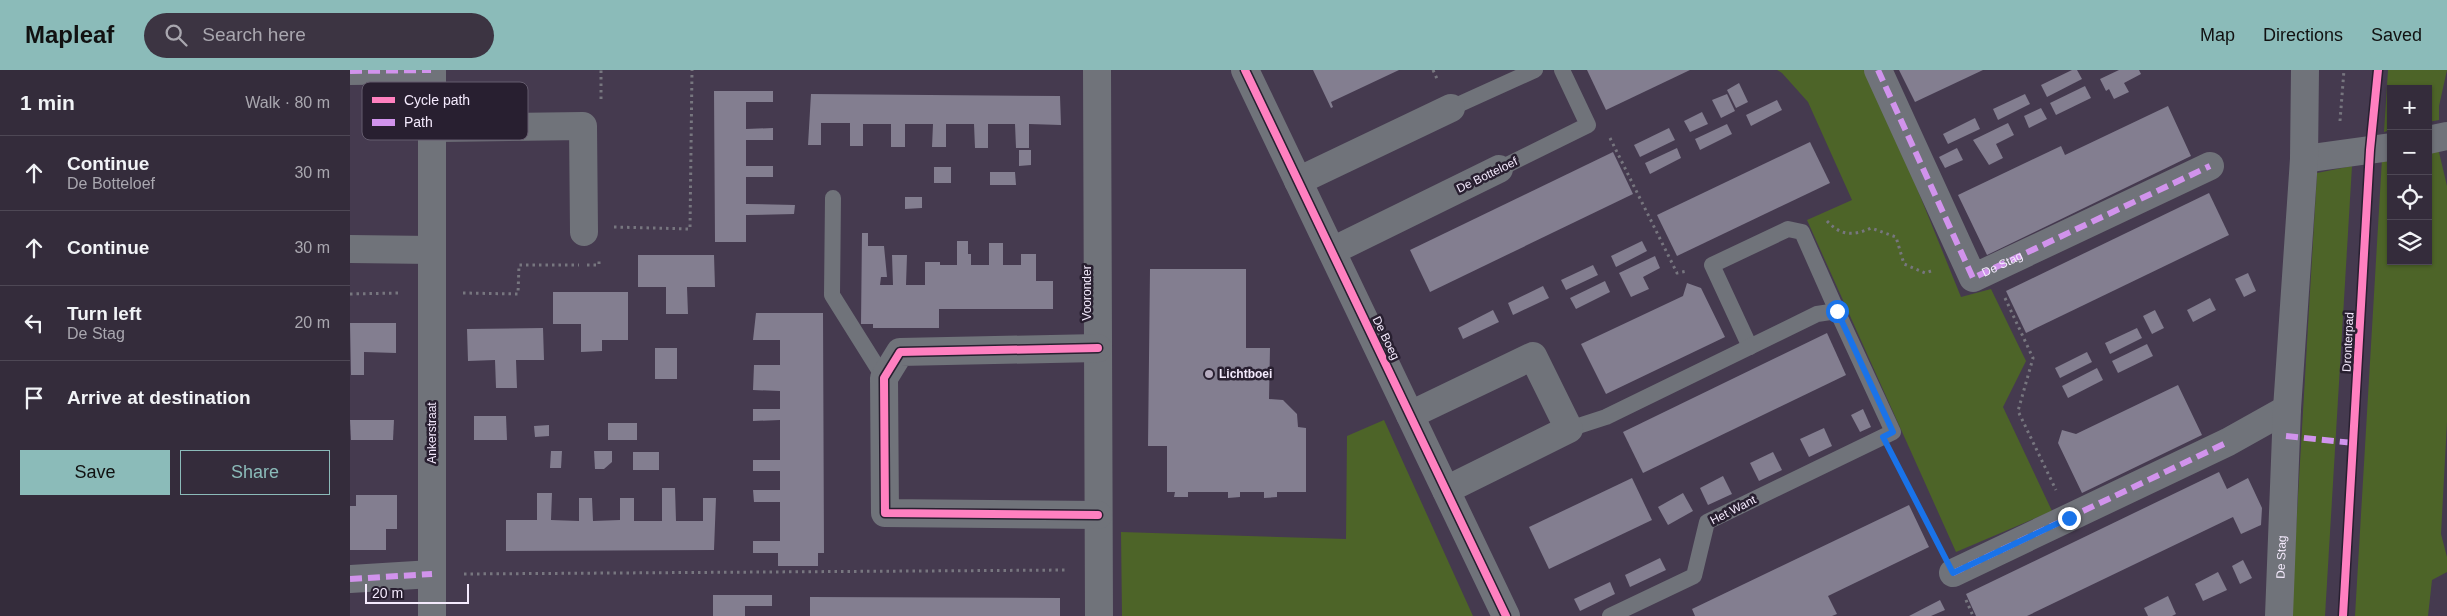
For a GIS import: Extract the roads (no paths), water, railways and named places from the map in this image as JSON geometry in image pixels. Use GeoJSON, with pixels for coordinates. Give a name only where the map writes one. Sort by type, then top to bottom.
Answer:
{"type":"FeatureCollection","features":[{"type":"Feature","properties":{"kind":"street"},"geometry":{"type":"LineString","coordinates":[[350,71],[431,70]]}},
{"type":"Feature","properties":{"kind":"street","name":"Vooronder"},"geometry":{"type":"LineString","coordinates":[[1097,70],[1099,616]]}},
{"type":"Feature","properties":{"kind":"street","name":"De Boeg"},"geometry":{"type":"LineString","coordinates":[[1245,70],[1506,616]]}},
{"type":"Feature","properties":{"kind":"street","name":"De Stag"},"geometry":{"type":"LineString","coordinates":[[1878,70],[1973,278],[2210,166]]}},
{"type":"Feature","properties":{"kind":"street","name":"De Stag"},"geometry":{"type":"LineString","coordinates":[[2279,616],[2287,409],[2304,159],[2305,70]]}},
{"type":"Feature","properties":{"kind":"street"},"geometry":{"type":"LineString","coordinates":[[1298,181],[1451,108]]}},
{"type":"Feature","properties":{"kind":"street"},"geometry":{"type":"LineString","coordinates":[[528,127],[584,126],[584,232]]}},
{"type":"Feature","properties":{"kind":"street"},"geometry":{"type":"LineString","coordinates":[[2432,139],[2447,136]]}},
{"type":"Feature","properties":{"kind":"street","name":"Ankerstraat"},"geometry":{"type":"LineString","coordinates":[[432,140],[432,616]]}},
{"type":"Feature","properties":{"kind":"street"},"geometry":{"type":"LineString","coordinates":[[2304,159],[2387,147]]}},
{"type":"Feature","properties":{"kind":"street","name":"De Botteloef"},"geometry":{"type":"LineString","coordinates":[[1332,251],[1499,169]]}},
{"type":"Feature","properties":{"kind":"street"},"geometry":{"type":"LineString","coordinates":[[350,250],[432,250]]}},
{"type":"Feature","properties":{"kind":"street"},"geometry":{"type":"LineString","coordinates":[[1098,348],[900,352],[884,378],[885,513],[1098,515]]}},
{"type":"Feature","properties":{"kind":"street"},"geometry":{"type":"LineString","coordinates":[[1410,415],[1533,356],[1569,429],[1446,490]]}},
{"type":"Feature","properties":{"kind":"street"},"geometry":{"type":"LineString","coordinates":[[1953,573],[2228,442],[2287,409]]}},
{"type":"Feature","properties":{"kind":"street"},"geometry":{"type":"LineString","coordinates":[[350,579],[432,574]]}},
{"type":"Feature","properties":{"kind":"lane"},"geometry":{"type":"LineString","coordinates":[[1451,108],[1535,70]]}},
{"type":"Feature","properties":{"kind":"lane","name":"De Botteloef"},"geometry":{"type":"LineString","coordinates":[[1499,169],[1588,125],[1562,70]]}},
{"type":"Feature","properties":{"kind":"lane"},"geometry":{"type":"LineString","coordinates":[[833,198],[832,295],[884,378]]}},
{"type":"Feature","properties":{"kind":"lane"},"geometry":{"type":"LineString","coordinates":[[1569,429],[1606,417],[1750,347],[1817,314],[1837,311],[1802,232],[1788,229],[1712,265],[1750,347]]}},
{"type":"Feature","properties":{"kind":"lane","name":"Het Want"},"geometry":{"type":"LineString","coordinates":[[1610,616],[1694,576],[1707,522],[1888,435],[1837,311]]}},
{"type":"Feature","properties":{"kind":"place","name":"Lichtboei"},"geometry":{"type":"Point","coordinates":[1209,374]}}]}
